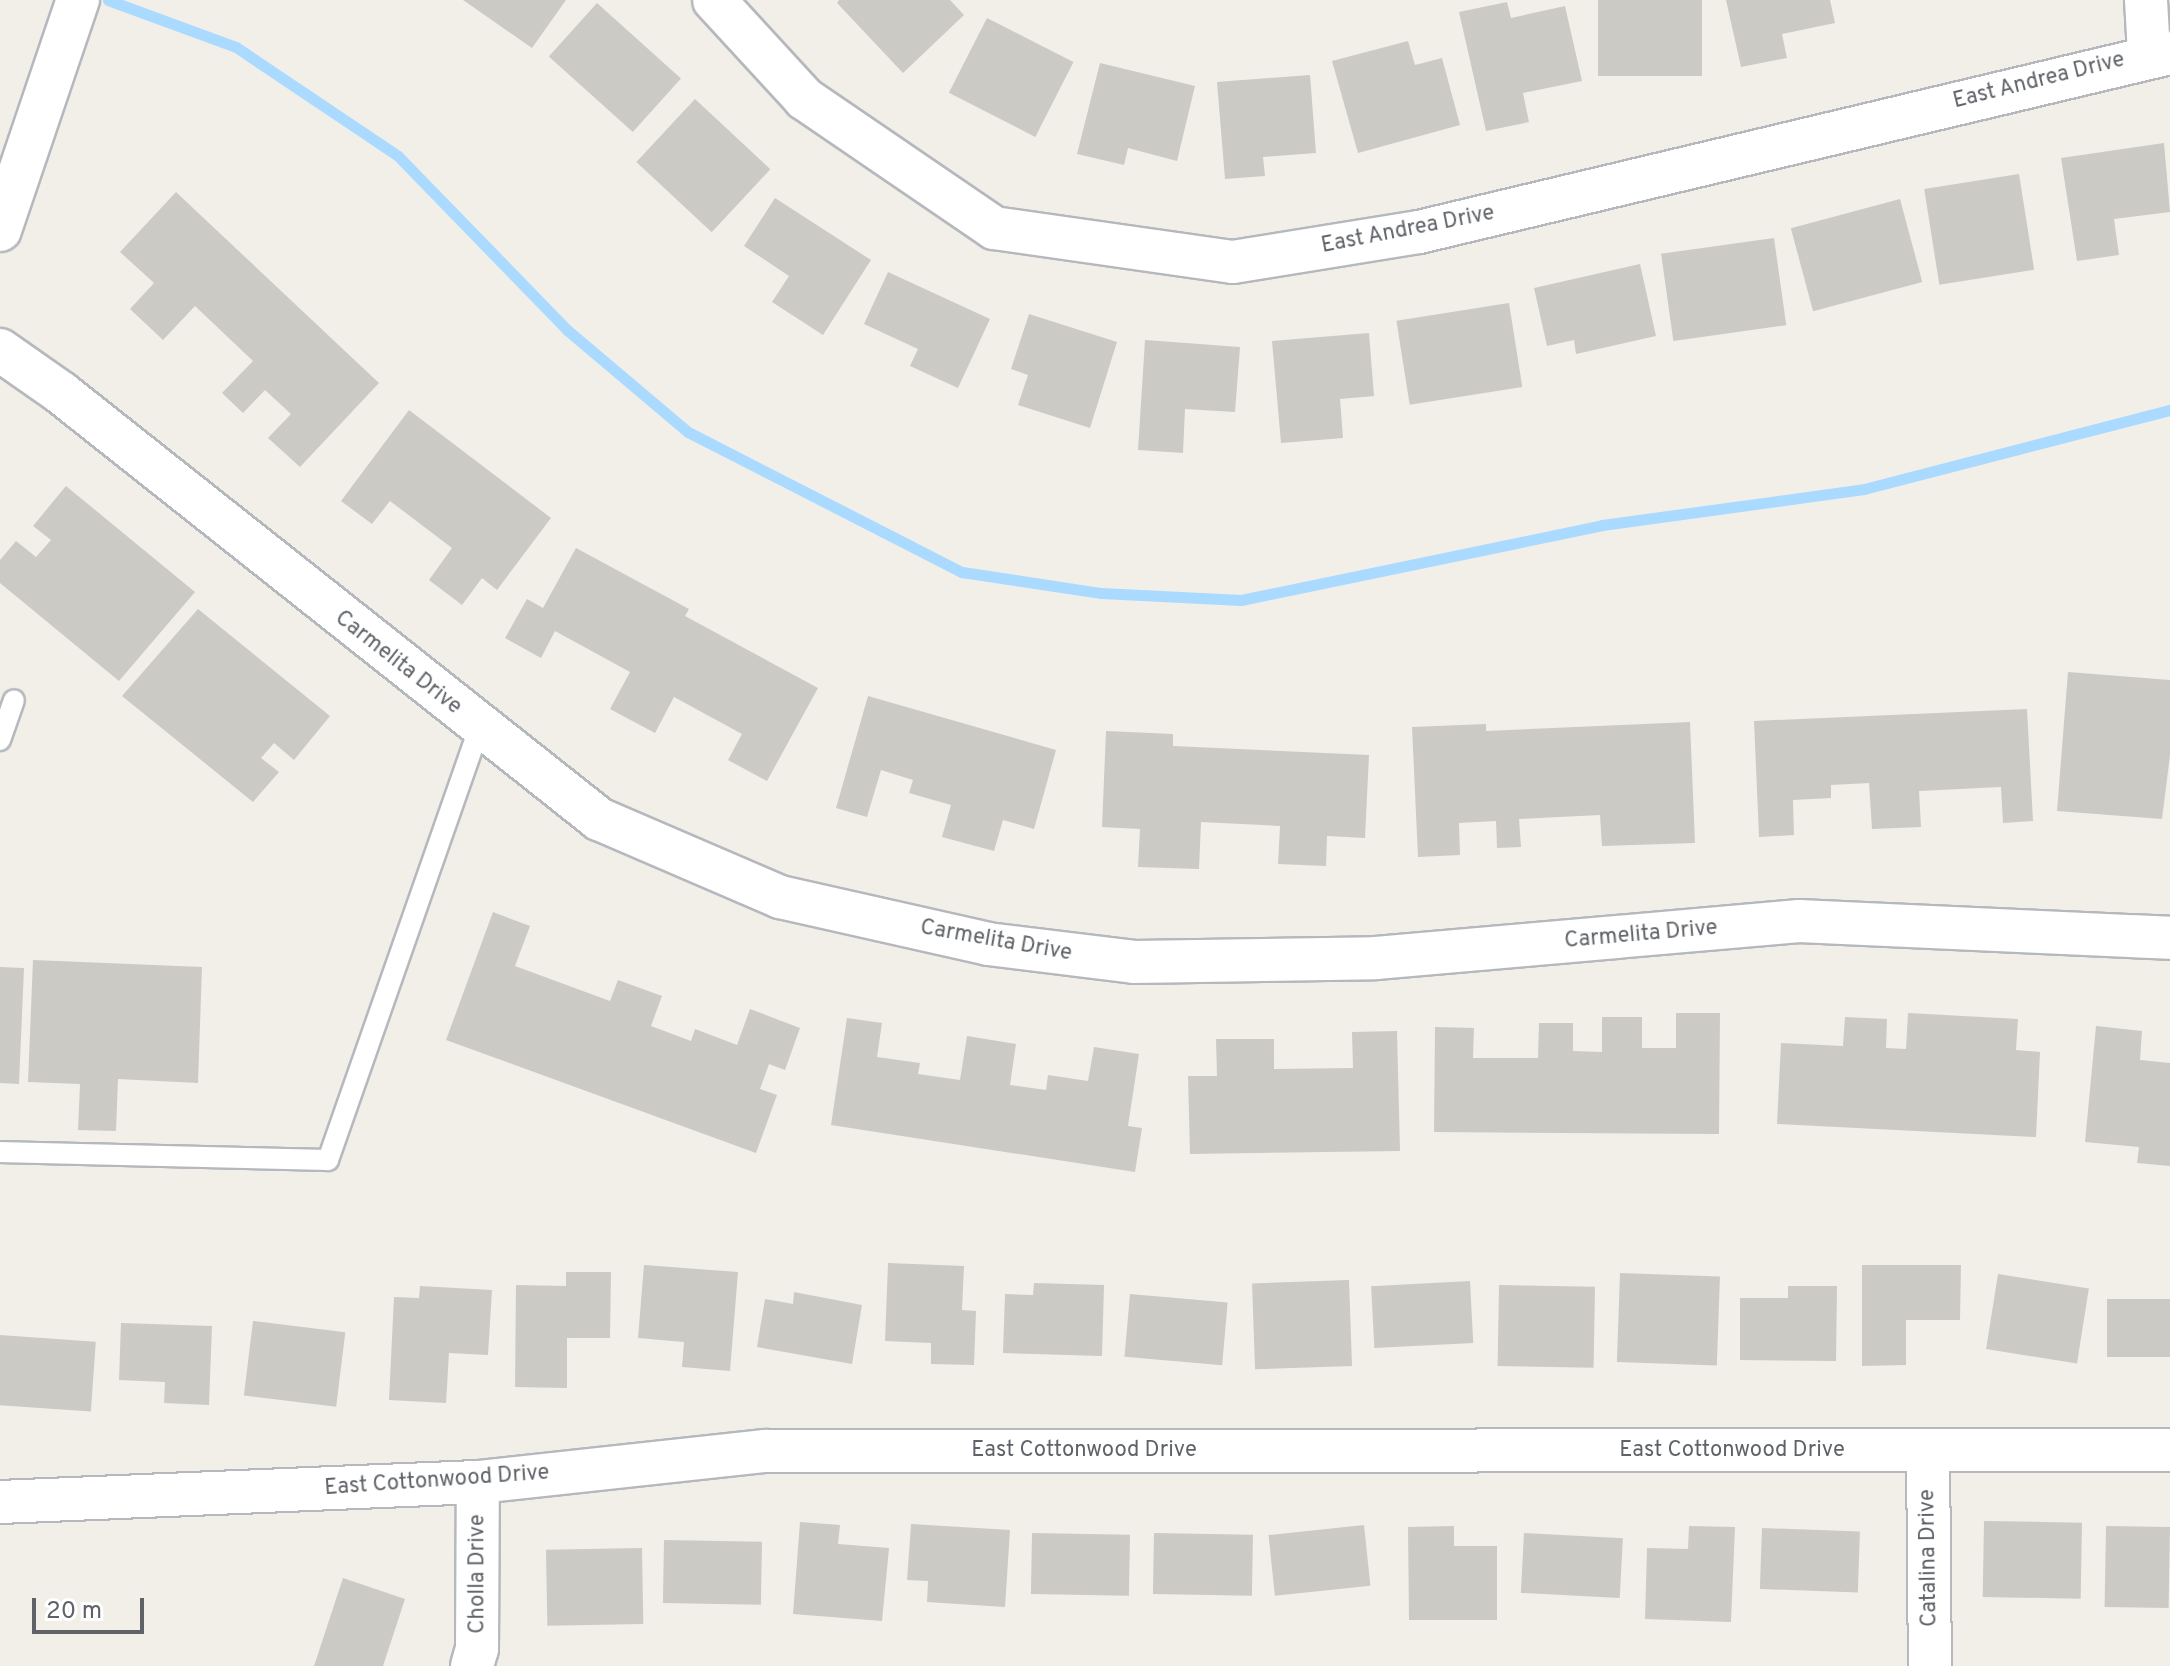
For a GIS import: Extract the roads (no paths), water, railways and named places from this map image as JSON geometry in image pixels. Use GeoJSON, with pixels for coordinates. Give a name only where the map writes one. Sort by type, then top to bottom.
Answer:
{"type":"FeatureCollection","features":[{"type":"Feature","properties":{"kind":"street","name":"East Andrea Drive"},"geometry":{"type":"LineString","coordinates":[[714,0],[805,99],[994,228],[1233,262],[1419,232],[2160,53]]}},
{"type":"Feature","properties":{"kind":"street"},"geometry":{"type":"LineString","coordinates":[[2146,0],[2160,53]]}},
{"type":"Feature","properties":{"kind":"street"},"geometry":{"type":"LineString","coordinates":[[0,230],[73,16]]}},
{"type":"Feature","properties":{"kind":"street","name":"Carmelita Drive"},"geometry":{"type":"LineString","coordinates":[[0,350],[60,392],[599,819],[780,897],[988,944],[1134,962],[1376,958],[1799,921],[2170,938]]}},
{"type":"Feature","properties":{"kind":"street","name":"Catalina Drive"},"geometry":{"type":"LineString","coordinates":[[1928,1450],[1930,1666]]}},
{"type":"Feature","properties":{"kind":"street","name":"East Cottonwood Drive"},"geometry":{"type":"LineString","coordinates":[[0,1502],[478,1482],[765,1451],[2170,1450]]}},
{"type":"Feature","properties":{"kind":"street","name":"Cholla Drive"},"geometry":{"type":"LineString","coordinates":[[472,1666],[477,1649],[478,1482]]}},
{"type":"Feature","properties":{"kind":"lane"},"geometry":{"type":"LineString","coordinates":[[0,740],[14,700]]}},
{"type":"Feature","properties":{"kind":"lane"},"geometry":{"type":"LineString","coordinates":[[0,1152],[328,1160],[480,727]]}},
{"type":"Feature","properties":{"kind":"waterway"},"geometry":{"type":"LineString","coordinates":[[108,0],[236,47],[398,156],[566,329],[688,432],[962,572],[1101,593],[1241,600],[1602,525],[1864,489],[2170,410]]}}]}
